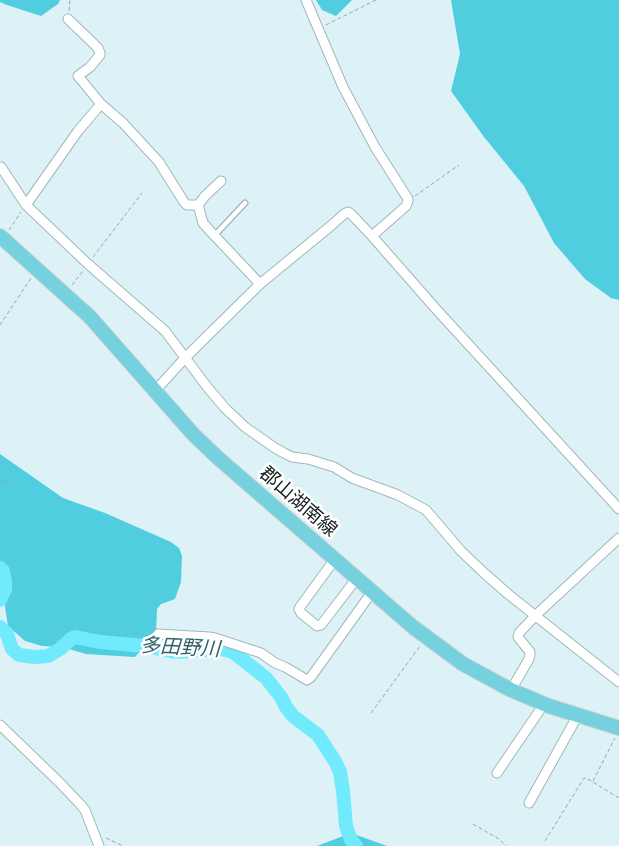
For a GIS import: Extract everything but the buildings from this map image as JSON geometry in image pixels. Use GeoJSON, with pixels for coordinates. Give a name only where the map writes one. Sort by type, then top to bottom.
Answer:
{"type":"FeatureCollection","features":[{"type":"Feature","properties":{"kind":"main road","name":"郡山湖南線"},"geometry":{"type":"LineString","coordinates":[[1,237],[90,317],[193,434],[218,458],[426,637],[463,664],[511,690],[544,704],[578,715],[617,733]]}},
{"type":"Feature","properties":{"kind":"street"},"geometry":{"type":"LineString","coordinates":[[306,0],[343,88],[375,148],[408,201],[406,206],[372,236]]}},
{"type":"Feature","properties":{"kind":"street"},"geometry":{"type":"LineString","coordinates":[[68,19],[98,48],[100,53],[90,67],[78,76],[101,104],[158,162],[184,202],[187,205],[198,204],[221,181]]}},
{"type":"Feature","properties":{"kind":"street"},"geometry":{"type":"LineString","coordinates":[[26,205],[78,131],[101,104]]}},
{"type":"Feature","properties":{"kind":"street"},"geometry":{"type":"LineString","coordinates":[[2,167],[26,205],[88,264],[165,331],[208,388],[245,427],[275,448],[292,457],[308,459],[334,467],[352,478],[398,495],[426,510],[461,551],[489,578],[619,682]]}},
{"type":"Feature","properties":{"kind":"street"},"geometry":{"type":"LineString","coordinates":[[198,204],[203,223],[260,284]]}},
{"type":"Feature","properties":{"kind":"street"},"geometry":{"type":"LineString","coordinates":[[155,391],[185,358],[260,284],[348,212],[372,236],[436,309],[619,509]]}},
{"type":"Feature","properties":{"kind":"street"},"geometry":{"type":"LineString","coordinates":[[511,690],[530,654],[519,640],[518,635],[536,615],[619,538]]}},
{"type":"Feature","properties":{"kind":"street"},"geometry":{"type":"LineString","coordinates":[[335,559],[300,607],[300,613],[317,626],[321,625],[357,578]]}},
{"type":"Feature","properties":{"kind":"street"},"geometry":{"type":"LineString","coordinates":[[158,634],[215,638],[261,653],[275,664],[285,667],[307,680],[372,592]]}},
{"type":"Feature","properties":{"kind":"street"},"geometry":{"type":"LineString","coordinates":[[497,773],[544,704]]}},
{"type":"Feature","properties":{"kind":"street"},"geometry":{"type":"LineString","coordinates":[[529,803],[578,715]]}},
{"type":"Feature","properties":{"kind":"street"},"geometry":{"type":"LineString","coordinates":[[0,725],[80,804],[99,846]]}},
{"type":"Feature","properties":{"kind":"lane"},"geometry":{"type":"LineString","coordinates":[[214,236],[246,202]]}},
{"type":"Feature","properties":{"kind":"path"},"geometry":{"type":"LineString","coordinates":[[68,19],[70,0]]}},
{"type":"Feature","properties":{"kind":"path"},"geometry":{"type":"LineString","coordinates":[[319,29],[376,0]]}},
{"type":"Feature","properties":{"kind":"path"},"geometry":{"type":"LineString","coordinates":[[408,201],[459,165]]}},
{"type":"Feature","properties":{"kind":"path"},"geometry":{"type":"LineString","coordinates":[[66,294],[142,193]]}},
{"type":"Feature","properties":{"kind":"path"},"geometry":{"type":"LineString","coordinates":[[1,237],[26,205]]}},
{"type":"Feature","properties":{"kind":"path"},"geometry":{"type":"LineString","coordinates":[[0,325],[37,269]]}},
{"type":"Feature","properties":{"kind":"path"},"geometry":{"type":"LineString","coordinates":[[0,480],[13,484]]}},
{"type":"Feature","properties":{"kind":"path"},"geometry":{"type":"LineString","coordinates":[[371,713],[426,637]]}},
{"type":"Feature","properties":{"kind":"path"},"geometry":{"type":"LineString","coordinates":[[593,782],[617,733]]}},
{"type":"Feature","properties":{"kind":"path"},"geometry":{"type":"LineString","coordinates":[[545,841],[583,779],[586,778],[619,798]]}},
{"type":"Feature","properties":{"kind":"path"},"geometry":{"type":"LineString","coordinates":[[473,824],[499,839],[506,846]]}},
{"type":"Feature","properties":{"kind":"path"},"geometry":{"type":"LineString","coordinates":[[95,837],[107,838],[123,846]]}},
{"type":"Feature","properties":{"kind":"shaded area"},"geometry":{"type":"Polygon","coordinates":[[[0,0],[60,0],[58,4],[41,16],[7,5],[0,2],[0,0]]]}},
{"type":"Feature","properties":{"kind":"shaded area"},"geometry":{"type":"Polygon","coordinates":[[[316,0],[352,0],[336,16],[322,10],[316,0]]]}},
{"type":"Feature","properties":{"kind":"shaded area"},"geometry":{"type":"Polygon","coordinates":[[[451,0],[619,0],[619,300],[611,298],[585,279],[554,243],[524,186],[484,137],[451,91],[460,54],[451,0]]]}},
{"type":"Feature","properties":{"kind":"shaded area"},"geometry":{"type":"Polygon","coordinates":[[[0,454],[63,498],[105,513],[171,542],[179,548],[182,556],[181,582],[175,599],[161,604],[157,609],[156,633],[135,657],[86,654],[62,647],[42,646],[25,641],[8,626],[5,607],[5,585],[0,579],[0,454]]]}},
{"type":"Feature","properties":{"kind":"shaded area"},"geometry":{"type":"Polygon","coordinates":[[[351,833],[387,846],[317,846],[351,833]]]}},
{"type":"Feature","properties":{"kind":"waterway","name":"多田野川"},"geometry":{"type":"LineString","coordinates":[[0,568],[3,571],[5,582],[5,589],[0,600]]}},
{"type":"Feature","properties":{"kind":"waterway","name":"多田野川"},"geometry":{"type":"LineString","coordinates":[[0,627],[7,634],[12,649],[19,655],[34,657],[48,656],[75,637],[175,652],[222,649],[233,652],[266,678],[293,716],[318,735],[336,763],[340,772],[346,826],[351,840],[356,846]]}}]}
